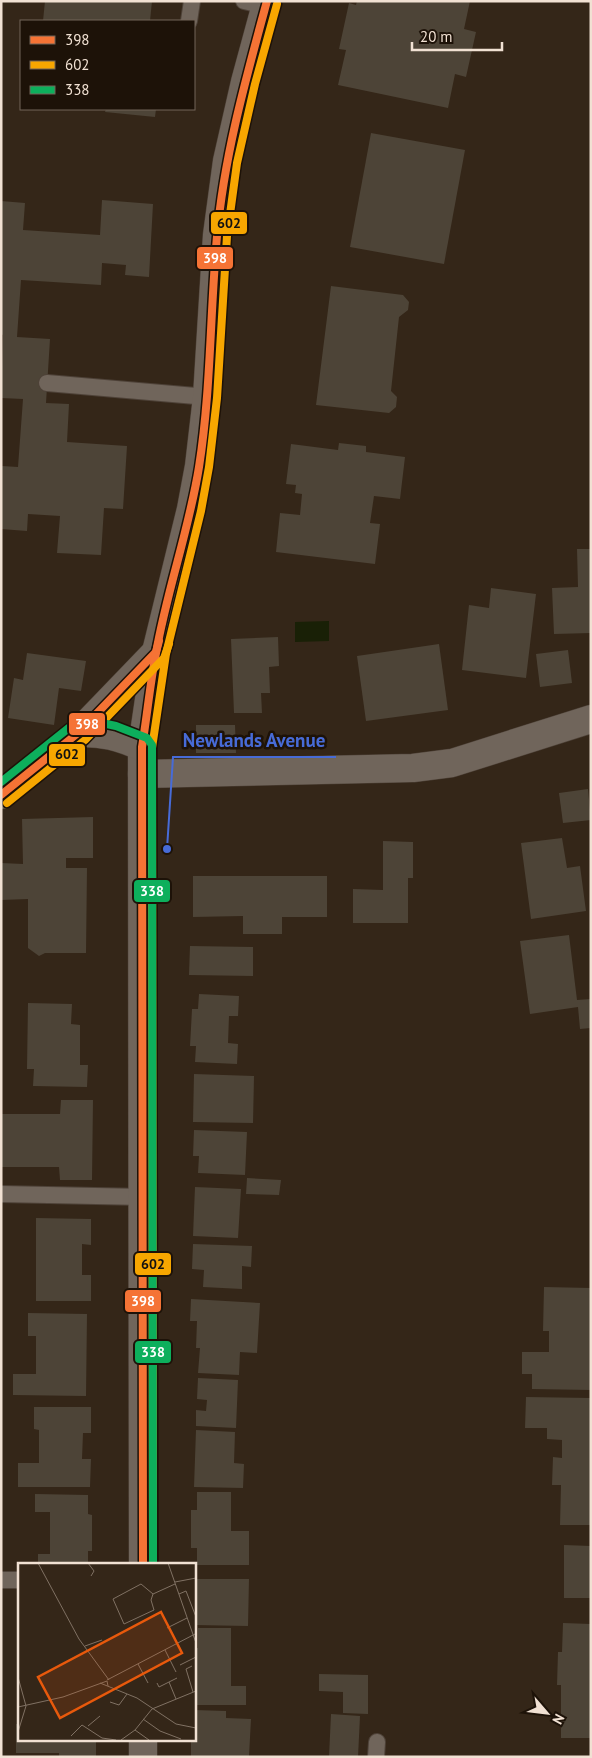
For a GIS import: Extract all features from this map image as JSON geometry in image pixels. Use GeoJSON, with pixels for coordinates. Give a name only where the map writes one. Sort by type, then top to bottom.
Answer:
{"type":"FeatureCollection","features":[{"type":"Feature","properties":{"kind":"street"},"geometry":{"type":"LineString","coordinates":[[143,1563],[142,747],[156,652],[199,466],[208,397],[217,235],[226,161],[245,82],[259,3]]}},
{"type":"Feature","properties":{"kind":"street"},"geometry":{"type":"LineString","coordinates":[[1,795],[78,733],[156,652]]}},
{"type":"Feature","properties":{"kind":"street"},"geometry":{"type":"LineString","coordinates":[[142,774],[413,768],[452,763],[591,719]]}},
{"type":"Feature","properties":{"kind":"street"},"geometry":{"type":"LineString","coordinates":[[78,733],[97,732],[114,736],[142,747]]}},
{"type":"Feature","properties":{"kind":"street"},"geometry":{"type":"LineString","coordinates":[[143,1740],[143,1757]]}},
{"type":"Feature","properties":{"kind":"lane"},"geometry":{"type":"LineString","coordinates":[[189,20],[192,1]]}},
{"type":"Feature","properties":{"kind":"lane"},"geometry":{"type":"LineString","coordinates":[[48,383],[208,397]]}},
{"type":"Feature","properties":{"kind":"lane"},"geometry":{"type":"LineString","coordinates":[[1,1194],[142,1197]]}},
{"type":"Feature","properties":{"kind":"lane"},"geometry":{"type":"LineString","coordinates":[[1,1580],[18,1580]]}},
{"type":"Feature","properties":{"kind":"shaded area"},"geometry":{"type":"Polygon","coordinates":[[[329,621],[329,641],[295,642],[295,622],[329,621]]]}},
{"type":"Feature","properties":{"kind":"building"},"geometry":{"type":"Polygon","coordinates":[[[45,1],[152,1],[150,20],[43,20],[45,1]]]}},
{"type":"Feature","properties":{"kind":"building"},"geometry":{"type":"Polygon","coordinates":[[[357,1],[470,1],[464,29],[476,32],[466,77],[455,74],[448,108],[338,85],[346,50],[339,49],[349,3],[356,5],[357,1]]]}},
{"type":"Feature","properties":{"kind":"building"},"geometry":{"type":"Polygon","coordinates":[[[106,110],[156,110],[155,117],[105,112],[106,110]]]}},
{"type":"Feature","properties":{"kind":"building"},"geometry":{"type":"Polygon","coordinates":[[[371,133],[465,150],[444,264],[350,247],[371,133]]]}},
{"type":"Feature","properties":{"kind":"building"},"geometry":{"type":"Polygon","coordinates":[[[102,200],[153,204],[149,277],[125,275],[126,265],[102,263],[101,285],[21,280],[17,337],[50,339],[46,403],[69,404],[67,442],[127,446],[123,509],[104,508],[101,555],[57,553],[60,516],[28,514],[27,531],[1,529],[2,466],[18,467],[23,399],[1,398],[3,335],[1,334],[1,201],[25,203],[23,230],[100,235],[102,200]]]}},
{"type":"Feature","properties":{"kind":"building"},"geometry":{"type":"Polygon","coordinates":[[[331,286],[403,295],[409,302],[408,310],[399,317],[391,391],[397,397],[396,407],[389,413],[316,405],[331,286]]]}},
{"type":"Feature","properties":{"kind":"building"},"geometry":{"type":"Polygon","coordinates":[[[339,443],[366,446],[366,452],[405,457],[400,499],[374,496],[370,523],[380,524],[375,564],[276,552],[280,513],[300,515],[302,494],[295,493],[296,485],[286,484],[291,444],[338,450],[339,443]]]}},
{"type":"Feature","properties":{"kind":"building"},"geometry":{"type":"Polygon","coordinates":[[[577,549],[591,549],[591,633],[554,634],[552,588],[578,587],[577,549]]]}},
{"type":"Feature","properties":{"kind":"building"},"geometry":{"type":"Polygon","coordinates":[[[491,588],[536,594],[526,678],[462,670],[469,605],[489,608],[491,588]]]}},
{"type":"Feature","properties":{"kind":"building"},"geometry":{"type":"Polygon","coordinates":[[[278,637],[279,666],[269,667],[270,693],[261,693],[262,713],[234,713],[231,639],[278,637]]]}},
{"type":"Feature","properties":{"kind":"building"},"geometry":{"type":"Polygon","coordinates":[[[439,644],[448,710],[366,721],[357,656],[439,644]]]}},
{"type":"Feature","properties":{"kind":"building"},"geometry":{"type":"Polygon","coordinates":[[[568,650],[572,683],[540,687],[536,654],[568,650]]]}},
{"type":"Feature","properties":{"kind":"building"},"geometry":{"type":"Polygon","coordinates":[[[27,653],[86,661],[81,691],[59,688],[54,725],[8,718],[14,678],[23,680],[27,653]]]}},
{"type":"Feature","properties":{"kind":"building"},"geometry":{"type":"Polygon","coordinates":[[[196,725],[235,725],[236,753],[196,753],[196,725]]]}},
{"type":"Feature","properties":{"kind":"building"},"geometry":{"type":"Polygon","coordinates":[[[588,789],[591,820],[563,823],[559,793],[588,789]]]}},
{"type":"Feature","properties":{"kind":"building"},"geometry":{"type":"Polygon","coordinates":[[[93,817],[93,858],[66,858],[66,868],[87,868],[86,953],[45,953],[39,956],[28,948],[28,899],[1,900],[1,863],[23,864],[22,819],[93,817]]]}},
{"type":"Feature","properties":{"kind":"building"},"geometry":{"type":"Polygon","coordinates":[[[562,838],[567,868],[580,866],[586,911],[531,919],[521,843],[562,838]]]}},
{"type":"Feature","properties":{"kind":"building"},"geometry":{"type":"Polygon","coordinates":[[[383,841],[413,842],[413,878],[408,878],[408,923],[353,923],[353,889],[383,890],[383,841]]]}},
{"type":"Feature","properties":{"kind":"building"},"geometry":{"type":"Polygon","coordinates":[[[193,876],[327,876],[327,917],[282,917],[282,934],[243,934],[243,916],[193,917],[193,876]]]}},
{"type":"Feature","properties":{"kind":"building"},"geometry":{"type":"Polygon","coordinates":[[[569,935],[577,1000],[591,999],[591,1028],[580,1029],[578,1007],[530,1014],[520,941],[569,935]]]}},
{"type":"Feature","properties":{"kind":"building"},"geometry":{"type":"Polygon","coordinates":[[[190,946],[253,947],[253,976],[189,975],[190,946]]]}},
{"type":"Feature","properties":{"kind":"building"},"geometry":{"type":"Polygon","coordinates":[[[199,994],[239,996],[238,1016],[229,1016],[228,1043],[238,1044],[237,1064],[195,1062],[196,1046],[190,1046],[192,1009],[198,1009],[199,994]]]}},
{"type":"Feature","properties":{"kind":"building"},"geometry":{"type":"Polygon","coordinates":[[[28,1003],[72,1004],[71,1024],[80,1025],[80,1065],[88,1065],[87,1087],[33,1086],[34,1069],[27,1069],[28,1003]]]}},
{"type":"Feature","properties":{"kind":"building"},"geometry":{"type":"Polygon","coordinates":[[[194,1074],[254,1076],[253,1123],[193,1122],[194,1074]]]}},
{"type":"Feature","properties":{"kind":"building"},"geometry":{"type":"Polygon","coordinates":[[[61,1100],[93,1100],[92,1180],[60,1180],[59,1167],[1,1167],[1,1114],[60,1114],[61,1100]]]}},
{"type":"Feature","properties":{"kind":"building"},"geometry":{"type":"Polygon","coordinates":[[[194,1130],[247,1132],[245,1175],[198,1173],[199,1156],[193,1156],[194,1130]]]}},
{"type":"Feature","properties":{"kind":"building"},"geometry":{"type":"Polygon","coordinates":[[[247,1178],[281,1180],[279,1195],[246,1194],[247,1178]]]}},
{"type":"Feature","properties":{"kind":"building"},"geometry":{"type":"Polygon","coordinates":[[[195,1187],[241,1189],[238,1238],[193,1236],[195,1187]]]}},
{"type":"Feature","properties":{"kind":"building"},"geometry":{"type":"Polygon","coordinates":[[[36,1218],[91,1219],[91,1245],[82,1244],[82,1275],[91,1275],[91,1301],[36,1301],[36,1218]]]}},
{"type":"Feature","properties":{"kind":"building"},"geometry":{"type":"Polygon","coordinates":[[[193,1244],[252,1246],[251,1267],[242,1266],[242,1289],[203,1287],[204,1270],[192,1269],[193,1244]]]}},
{"type":"Feature","properties":{"kind":"building"},"geometry":{"type":"Polygon","coordinates":[[[544,1287],[591,1288],[591,1390],[532,1389],[532,1374],[522,1374],[522,1352],[549,1352],[549,1331],[543,1331],[544,1287]]]}},
{"type":"Feature","properties":{"kind":"building"},"geometry":{"type":"Polygon","coordinates":[[[191,1299],[260,1303],[257,1353],[240,1352],[239,1375],[198,1373],[200,1348],[196,1348],[197,1321],[190,1321],[191,1299]]]}},
{"type":"Feature","properties":{"kind":"building"},"geometry":{"type":"Polygon","coordinates":[[[28,1313],[87,1314],[86,1396],[13,1395],[13,1374],[36,1374],[36,1336],[28,1336],[28,1313]]]}},
{"type":"Feature","properties":{"kind":"building"},"geometry":{"type":"Polygon","coordinates":[[[198,1378],[238,1380],[236,1428],[196,1426],[196,1410],[206,1411],[207,1400],[197,1399],[198,1378]]]}},
{"type":"Feature","properties":{"kind":"building"},"geometry":{"type":"Polygon","coordinates":[[[526,1397],[591,1398],[591,1525],[560,1525],[561,1485],[552,1485],[553,1457],[562,1458],[562,1440],[547,1439],[547,1428],[525,1428],[526,1397]]]}},
{"type":"Feature","properties":{"kind":"building"},"geometry":{"type":"Polygon","coordinates":[[[34,1407],[91,1407],[91,1433],[83,1433],[82,1459],[91,1459],[90,1487],[18,1487],[18,1463],[39,1463],[39,1430],[34,1429],[34,1407]]]}},
{"type":"Feature","properties":{"kind":"building"},"geometry":{"type":"Polygon","coordinates":[[[196,1430],[235,1432],[234,1463],[244,1464],[243,1488],[194,1487],[196,1430]]]}},
{"type":"Feature","properties":{"kind":"building"},"geometry":{"type":"Polygon","coordinates":[[[197,1492],[231,1492],[231,1531],[249,1531],[249,1565],[197,1565],[197,1548],[191,1548],[191,1510],[197,1510],[197,1492]]]}},
{"type":"Feature","properties":{"kind":"building"},"geometry":{"type":"Polygon","coordinates":[[[35,1494],[88,1495],[88,1514],[92,1515],[92,1551],[88,1551],[88,1563],[38,1563],[38,1554],[50,1554],[50,1512],[35,1512],[35,1494]]]}},
{"type":"Feature","properties":{"kind":"building"},"geometry":{"type":"Polygon","coordinates":[[[564,1545],[591,1546],[591,1598],[564,1598],[564,1545]]]}},
{"type":"Feature","properties":{"kind":"building"},"geometry":{"type":"Polygon","coordinates":[[[197,1579],[249,1579],[248,1626],[195,1625],[195,1603],[197,1603],[197,1579]]]}},
{"type":"Feature","properties":{"kind":"building"},"geometry":{"type":"Polygon","coordinates":[[[563,1623],[591,1624],[591,1738],[561,1738],[561,1685],[557,1685],[558,1652],[562,1652],[563,1623]]]}},
{"type":"Feature","properties":{"kind":"building"},"geometry":{"type":"Polygon","coordinates":[[[198,1628],[231,1628],[231,1686],[246,1686],[246,1705],[197,1705],[195,1648],[198,1648],[198,1628]]]}},
{"type":"Feature","properties":{"kind":"building"},"geometry":{"type":"Polygon","coordinates":[[[319,1674],[368,1675],[368,1714],[343,1713],[343,1692],[319,1691],[319,1674]]]}},
{"type":"Feature","properties":{"kind":"building"},"geometry":{"type":"Polygon","coordinates":[[[195,1710],[226,1711],[226,1718],[251,1719],[249,1756],[191,1757],[191,1740],[195,1740],[195,1710]]]}},
{"type":"Feature","properties":{"kind":"building"},"geometry":{"type":"Polygon","coordinates":[[[331,1714],[360,1716],[358,1757],[329,1757],[331,1714]]]}},
{"type":"Feature","properties":{"kind":"building"},"geometry":{"type":"Polygon","coordinates":[[[16,1724],[18,1724],[18,1740],[96,1740],[96,1757],[59,1757],[59,1753],[16,1753],[16,1724]]]}},
{"type":"Feature","properties":{"kind":"transit line","name":"398"},"geometry":{"type":"LineString","coordinates":[[143,1563],[142,747],[152,676],[161,630],[190,514],[199,467],[206,410],[217,236],[225,176],[237,117],[267,1]]}},
{"type":"Feature","properties":{"kind":"transit line","name":"602"},"geometry":{"type":"LineString","coordinates":[[153,1563],[152,748],[166,654],[201,511],[209,467],[217,398],[227,236],[237,163],[255,84],[277,4]]}},
{"type":"Feature","properties":{"kind":"transit line","name":"398"},"geometry":{"type":"LineString","coordinates":[[1,795],[78,733],[156,652],[159,641]]}},
{"type":"Feature","properties":{"kind":"transit line","name":"602"},"geometry":{"type":"LineString","coordinates":[[7,803],[85,740],[164,658],[169,644]]}},
{"type":"Feature","properties":{"kind":"transit line","name":"338"},"geometry":{"type":"LineString","coordinates":[[1,782],[75,723],[97,722],[116,726],[147,738],[152,745],[153,1563]]}},
{"type":"Feature","properties":{"kind":"place","name":"Newlands Avenue"},"geometry":{"type":"Point","coordinates":[167,849]}}]}
